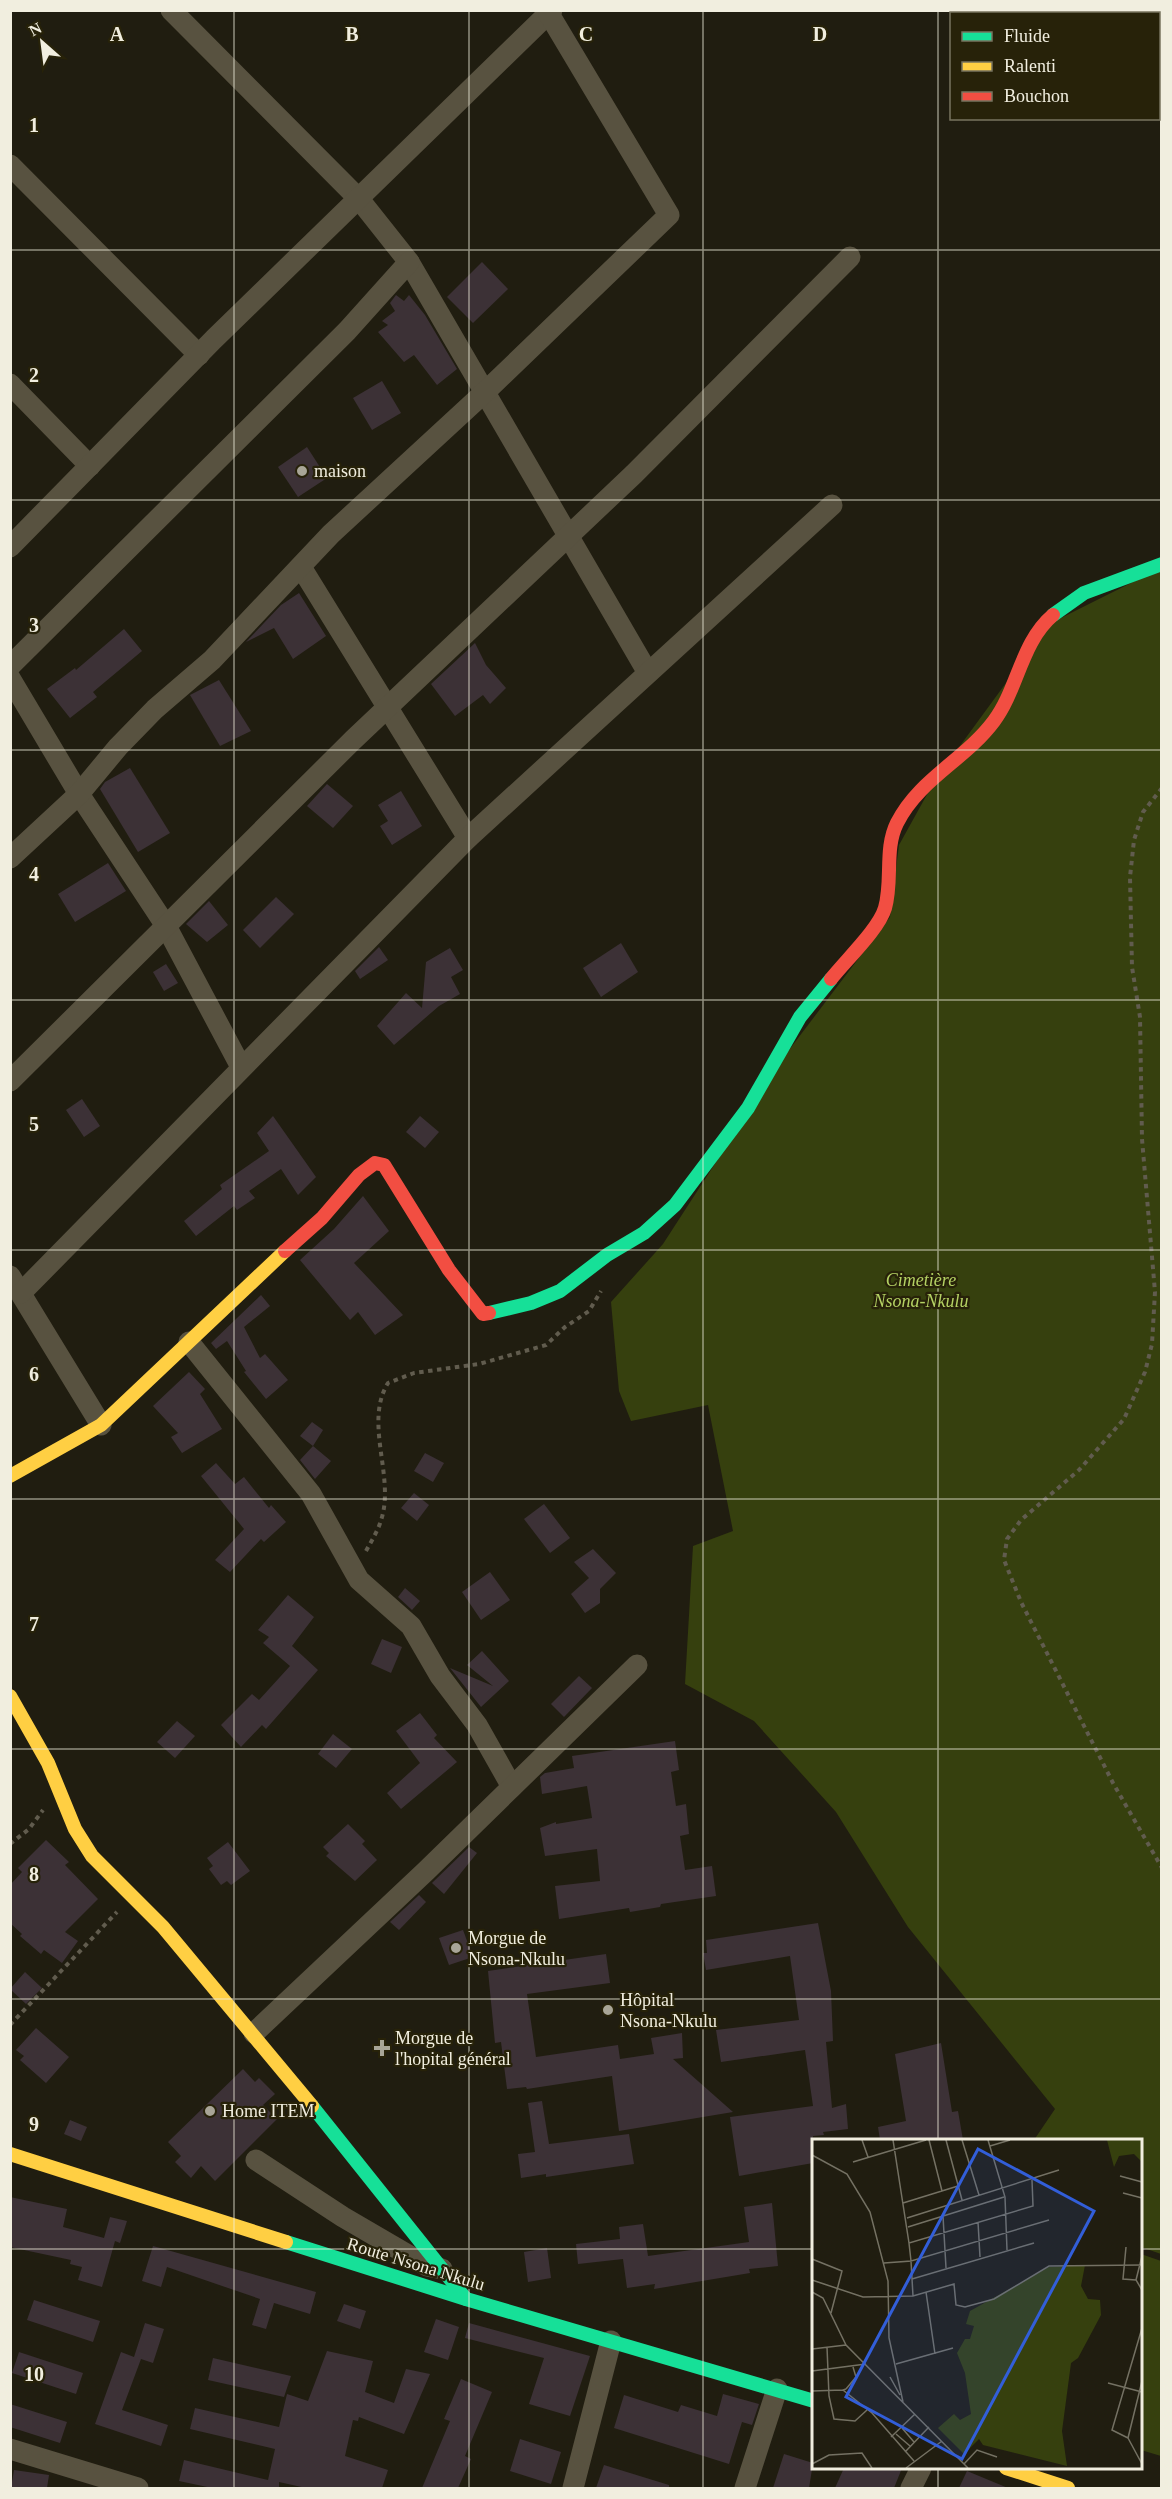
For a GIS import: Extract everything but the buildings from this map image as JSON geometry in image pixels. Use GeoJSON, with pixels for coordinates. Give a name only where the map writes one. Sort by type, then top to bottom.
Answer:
{"type":"FeatureCollection","features":[{"type":"Feature","properties":{"kind":"street"},"geometry":{"type":"LineString","coordinates":[[171,10],[359,199],[410,262],[648,673]]}},
{"type":"Feature","properties":{"kind":"street"},"geometry":{"type":"LineString","coordinates":[[10,547],[199,354],[551,12],[669,215],[485,392],[332,534],[212,660],[125,740],[79,794],[10,858]]}},
{"type":"Feature","properties":{"kind":"street"},"geometry":{"type":"LineString","coordinates":[[10,165],[199,354]]}},
{"type":"Feature","properties":{"kind":"street"},"geometry":{"type":"LineString","coordinates":[[10,1081],[388,707],[568,536],[850,257]]}},
{"type":"Feature","properties":{"kind":"street"},"geometry":{"type":"LineString","coordinates":[[10,666],[347,331],[410,262]]}},
{"type":"Feature","properties":{"kind":"street"},"geometry":{"type":"LineString","coordinates":[[10,384],[90,466]]}},
{"type":"Feature","properties":{"kind":"street"},"geometry":{"type":"LineString","coordinates":[[100,1425],[16,1284],[241,1067],[468,838],[832,505]]}},
{"type":"Feature","properties":{"kind":"street"},"geometry":{"type":"LineString","coordinates":[[10,1476],[100,1425],[259,1274],[322,1218],[359,1175],[375,1162],[384,1165],[449,1270],[483,1314],[531,1303],[560,1291],[607,1255],[644,1233],[675,1205],[696,1179],[747,1108],[800,1017],[883,915],[892,840],[899,820],[925,782],[982,735],[995,721],[1042,625],[1063,606],[1083,595],[1161,564]]}},
{"type":"Feature","properties":{"kind":"street"},"geometry":{"type":"LineString","coordinates":[[301,567],[468,838]]}},
{"type":"Feature","properties":{"kind":"street"},"geometry":{"type":"LineString","coordinates":[[10,678],[79,794],[166,926],[241,1067]]}},
{"type":"Feature","properties":{"kind":"street"},"geometry":{"type":"LineString","coordinates":[[189,1342],[311,1494],[359,1580],[411,1626],[440,1676],[477,1725],[512,1787]]}},
{"type":"Feature","properties":{"kind":"street"},"geometry":{"type":"LineString","coordinates":[[254,2033],[638,1665]]}},
{"type":"Feature","properties":{"kind":"street"},"geometry":{"type":"LineString","coordinates":[[10,1696],[57,1782],[75,1829],[92,1856],[163,1926],[254,2033],[466,2299]]}},
{"type":"Feature","properties":{"kind":"street","name":"Route Nsona Nkulu"},"geometry":{"type":"LineString","coordinates":[[12,2156],[466,2299],[812,2401]]}},
{"type":"Feature","properties":{"kind":"street"},"geometry":{"type":"LineString","coordinates":[[256,2160],[343,2217],[427,2266],[443,2270]]}},
{"type":"Feature","properties":{"kind":"street"},"geometry":{"type":"LineString","coordinates":[[573,2488],[611,2341]]}},
{"type":"Feature","properties":{"kind":"street"},"geometry":{"type":"LineString","coordinates":[[745,2488],[777,2389]]}},
{"type":"Feature","properties":{"kind":"street"},"geometry":{"type":"LineString","coordinates":[[10,2449],[138,2488]]}},
{"type":"Feature","properties":{"kind":"street"},"geometry":{"type":"LineString","coordinates":[[911,2488],[920,2469]]}},
{"type":"Feature","properties":{"kind":"street"},"geometry":{"type":"LineString","coordinates":[[1009,2469],[1068,2488]]}},
{"type":"Feature","properties":{"kind":"path"},"geometry":{"type":"LineString","coordinates":[[1161,789],[1143,813],[1134,840],[1130,877],[1132,967],[1140,1017],[1142,1139],[1155,1292],[1152,1344],[1144,1372],[1124,1419],[1079,1470],[1021,1520],[1007,1539],[1004,1560],[1014,1586],[1113,1783],[1161,1868]]}},
{"type":"Feature","properties":{"kind":"path"},"geometry":{"type":"LineString","coordinates":[[359,1580],[362,1558],[382,1516],[384,1489],[380,1408],[388,1383],[414,1373],[479,1364],[546,1345],[565,1327],[589,1311],[603,1288]]}},
{"type":"Feature","properties":{"kind":"path"},"geometry":{"type":"LineString","coordinates":[[10,1844],[29,1829],[42,1811],[57,1782]]}},
{"type":"Feature","properties":{"kind":"path"},"geometry":{"type":"LineString","coordinates":[[10,2025],[75,1959],[131,1896]]}},
{"type":"Feature","properties":{"kind":"green space","name":"Cimetière Nsona-Nkulu"},"geometry":{"type":"Polygon","coordinates":[[[1161,568],[1161,2254],[1142,2247],[1142,2139],[1035,2139],[1055,2109],[908,1927],[836,1812],[754,1721],[685,1684],[693,1546],[733,1531],[708,1405],[631,1421],[619,1391],[611,1302],[663,1244],[786,1054],[890,917],[899,845],[935,780],[1049,624],[1161,568]]]}},
{"type":"Feature","properties":{"kind":"green space"},"geometry":{"type":"Polygon","coordinates":[[[1142,2254],[1161,2261],[1161,2456],[1142,2450],[1142,2254]]]}},
{"type":"Feature","properties":{"kind":"traffic: fast"},"geometry":{"type":"LineString","coordinates":[[1053,615],[1084,593],[1162,564]]}},
{"type":"Feature","properties":{"kind":"traffic: fast"},"geometry":{"type":"LineString","coordinates":[[489,1313],[531,1303],[560,1291],[607,1255],[644,1233],[675,1205],[748,1108],[800,1017],[831,979]]}},
{"type":"Feature","properties":{"kind":"traffic: fast"},"geometry":{"type":"LineString","coordinates":[[312,2106],[466,2299]]}},
{"type":"Feature","properties":{"kind":"traffic: fast"},"geometry":{"type":"LineString","coordinates":[[286,2242],[466,2299],[812,2400]]}},
{"type":"Feature","properties":{"kind":"traffic: slow"},"geometry":{"type":"LineString","coordinates":[[10,1476],[101,1425],[285,1251]]}},
{"type":"Feature","properties":{"kind":"traffic: slow"},"geometry":{"type":"LineString","coordinates":[[10,1696],[48,1763],[75,1829],[92,1856],[163,1927],[312,2106]]}},
{"type":"Feature","properties":{"kind":"traffic: slow"},"geometry":{"type":"LineString","coordinates":[[10,2154],[286,2242]]}},
{"type":"Feature","properties":{"kind":"traffic: slow"},"geometry":{"type":"LineString","coordinates":[[1009,2469],[1068,2488]]}},
{"type":"Feature","properties":{"kind":"traffic: jam"},"geometry":{"type":"LineString","coordinates":[[831,979],[869,935],[882,916],[887,897],[893,833],[906,808],[917,794],[970,747],[994,721],[1009,695],[1034,638],[1053,615]]}},
{"type":"Feature","properties":{"kind":"traffic: jam"},"geometry":{"type":"LineString","coordinates":[[285,1251],[322,1218],[359,1175],[375,1163],[384,1165],[449,1270],[483,1314],[489,1313]]}},
{"type":"Feature","properties":{"kind":"place","name":"maison"},"geometry":{"type":"Point","coordinates":[302,471]}},
{"type":"Feature","properties":{"kind":"place","name":"Morgue de Nsona-Nkulu"},"geometry":{"type":"Point","coordinates":[456,1948]}},
{"type":"Feature","properties":{"kind":"place","name":"Hôpital Nsona-Nkulu"},"geometry":{"type":"Point","coordinates":[608,2010]}},
{"type":"Feature","properties":{"kind":"place","name":"Morgue de l'hopital général"},"geometry":{"type":"Point","coordinates":[382,2048]}},
{"type":"Feature","properties":{"kind":"place","name":"Home ITEM"},"geometry":{"type":"Point","coordinates":[210,2111]}}]}
